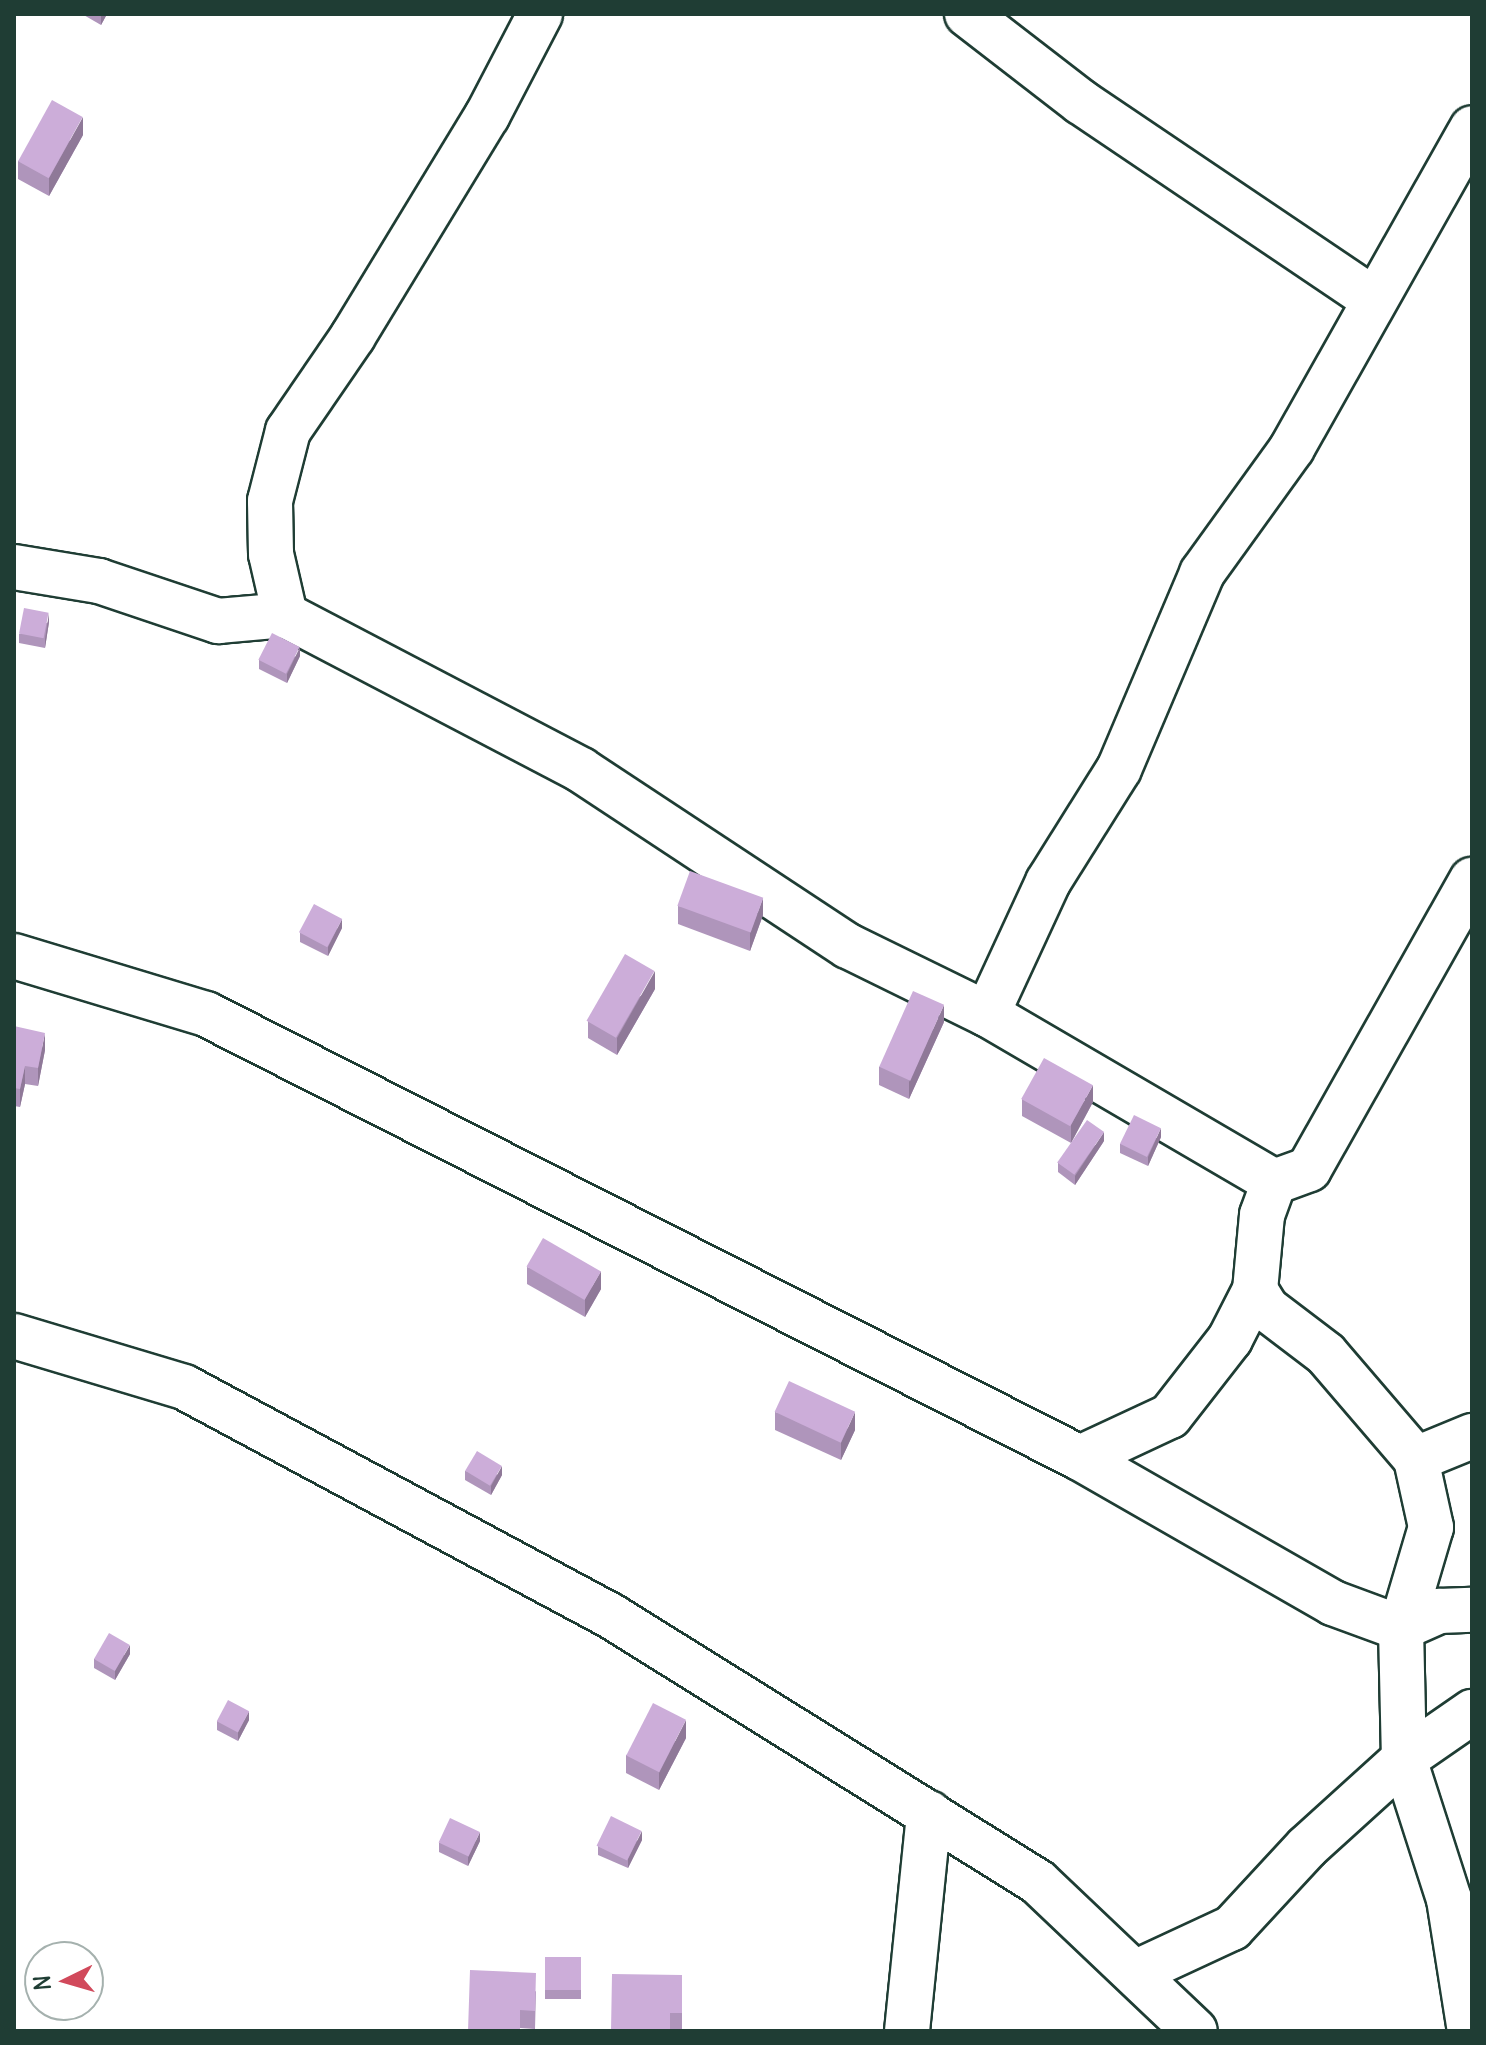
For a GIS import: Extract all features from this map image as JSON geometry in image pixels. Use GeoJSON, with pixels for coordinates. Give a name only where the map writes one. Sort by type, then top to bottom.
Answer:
{"type":"FeatureCollection","features":[{"type":"Feature","properties":{"kind":"street"},"geometry":{"type":"LineString","coordinates":[[285,615],[271,554],[270,501],[288,431],[487,116],[540,14]]}},
{"type":"Feature","properties":{"kind":"street"},"geometry":{"type":"LineString","coordinates":[[967,14],[1081,102],[1373,299]]}},
{"type":"Feature","properties":{"kind":"street"},"geometry":{"type":"LineString","coordinates":[[987,1014],[1048,882],[1119,769],[1202,573],[1292,448],[1373,299],[1472,128]]}},
{"type":"Feature","properties":{"kind":"street"},"geometry":{"type":"LineString","coordinates":[[14,567],[99,581],[218,621],[285,615],[581,770],[848,946],[987,1014],[1274,1182]]}},
{"type":"Feature","properties":{"kind":"street"},"geometry":{"type":"LineString","coordinates":[[1080,1458],[1170,1416],[1230,1339],[1255,1290],[1262,1215],[1274,1182],[1309,1169],[1472,880]]}},
{"type":"Feature","properties":{"kind":"street"},"geometry":{"type":"LineString","coordinates":[[14,956],[206,1014],[1080,1458],[1333,1603],[1401,1628],[1439,1611],[1472,1610]]}},
{"type":"Feature","properties":{"kind":"street"},"geometry":{"type":"LineString","coordinates":[[1255,1290],[1267,1309],[1326,1354],[1416,1459],[1431,1527],[1401,1628],[1404,1759],[1449,1899],[1470,2031]]}},
{"type":"Feature","properties":{"kind":"street"},"geometry":{"type":"LineString","coordinates":[[14,1336],[184,1387],[611,1616],[1038,1882],[1137,1972],[1195,2031]]}},
{"type":"Feature","properties":{"kind":"street"},"geometry":{"type":"LineString","coordinates":[[1416,1459],[1472,1436]]}},
{"type":"Feature","properties":{"kind":"street"},"geometry":{"type":"LineString","coordinates":[[1137,1972],[1232,1928],[1307,1847],[1404,1759],[1472,1712]]}},
{"type":"Feature","properties":{"kind":"street"},"geometry":{"type":"LineString","coordinates":[[907,2031],[929,1813]]}},
{"type":"Feature","properties":{"kind":"building"},"geometry":{"type":"Polygon","coordinates":[[[52,100],[83,117],[49,178],[18,161],[52,100]]]}},
{"type":"Feature","properties":{"kind":"building"},"geometry":{"type":"Polygon","coordinates":[[[24,608],[49,613],[44,638],[19,634],[24,608]]]}},
{"type":"Feature","properties":{"kind":"building"},"geometry":{"type":"Polygon","coordinates":[[[272,633],[300,647],[286,674],[258,660],[272,633]]]}},
{"type":"Feature","properties":{"kind":"building"},"geometry":{"type":"Polygon","coordinates":[[[690,871],[763,898],[751,932],[677,906],[690,871]]]}},
{"type":"Feature","properties":{"kind":"building"},"geometry":{"type":"Polygon","coordinates":[[[314,904],[342,919],[327,947],[299,932],[314,904]]]}},
{"type":"Feature","properties":{"kind":"building"},"geometry":{"type":"Polygon","coordinates":[[[625,954],[654,971],[616,1038],[586,1021],[625,954]]]}},
{"type":"Feature","properties":{"kind":"building"},"geometry":{"type":"Polygon","coordinates":[[[913,991],[944,1005],[910,1081],[879,1067],[913,991]]]}},
{"type":"Feature","properties":{"kind":"building"},"geometry":{"type":"Polygon","coordinates":[[[14,1026],[45,1033],[38,1068],[25,1066],[20,1089],[14,1088],[14,1026]]]}},
{"type":"Feature","properties":{"kind":"building"},"geometry":{"type":"Polygon","coordinates":[[[1044,1058],[1093,1085],[1070,1126],[1021,1099],[1044,1058]]]}},
{"type":"Feature","properties":{"kind":"building"},"geometry":{"type":"Polygon","coordinates":[[[1134,1115],[1161,1128],[1147,1157],[1120,1144],[1134,1115]]]}},
{"type":"Feature","properties":{"kind":"building"},"geometry":{"type":"Polygon","coordinates":[[[1087,1120],[1104,1132],[1074,1175],[1057,1163],[1087,1120]]]}},
{"type":"Feature","properties":{"kind":"building"},"geometry":{"type":"Polygon","coordinates":[[[543,1238],[601,1272],[585,1300],[526,1267],[543,1238]]]}},
{"type":"Feature","properties":{"kind":"building"},"geometry":{"type":"Polygon","coordinates":[[[789,1381],[855,1412],[841,1443],[775,1412],[789,1381]]]}},
{"type":"Feature","properties":{"kind":"building"},"geometry":{"type":"Polygon","coordinates":[[[477,1451],[502,1466],[490,1486],[465,1471],[477,1451]]]}},
{"type":"Feature","properties":{"kind":"building"},"geometry":{"type":"Polygon","coordinates":[[[109,1633],[130,1645],[115,1671],[94,1659],[109,1633]]]}},
{"type":"Feature","properties":{"kind":"building"},"geometry":{"type":"Polygon","coordinates":[[[228,1700],[249,1711],[238,1732],[217,1721],[228,1700]]]}},
{"type":"Feature","properties":{"kind":"building"},"geometry":{"type":"Polygon","coordinates":[[[653,1703],[686,1720],[659,1772],[626,1756],[653,1703]]]}},
{"type":"Feature","properties":{"kind":"building"},"geometry":{"type":"Polygon","coordinates":[[[611,1816],[642,1831],[627,1861],[597,1846],[611,1816]]]}},
{"type":"Feature","properties":{"kind":"building"},"geometry":{"type":"Polygon","coordinates":[[[450,1818],[480,1832],[468,1856],[439,1842],[450,1818]]]}},
{"type":"Feature","properties":{"kind":"building"},"geometry":{"type":"Polygon","coordinates":[[[545,1957],[581,1957],[581,1990],[545,1990],[545,1957]]]}},
{"type":"Feature","properties":{"kind":"building"},"geometry":{"type":"Polygon","coordinates":[[[470,1970],[536,1973],[535,2011],[520,2010],[520,2031],[468,2031],[470,1970]]]}},
{"type":"Feature","properties":{"kind":"building"},"geometry":{"type":"Polygon","coordinates":[[[612,1974],[682,1975],[682,2013],[670,2013],[670,2031],[611,2031],[612,1974]]]}}]}
